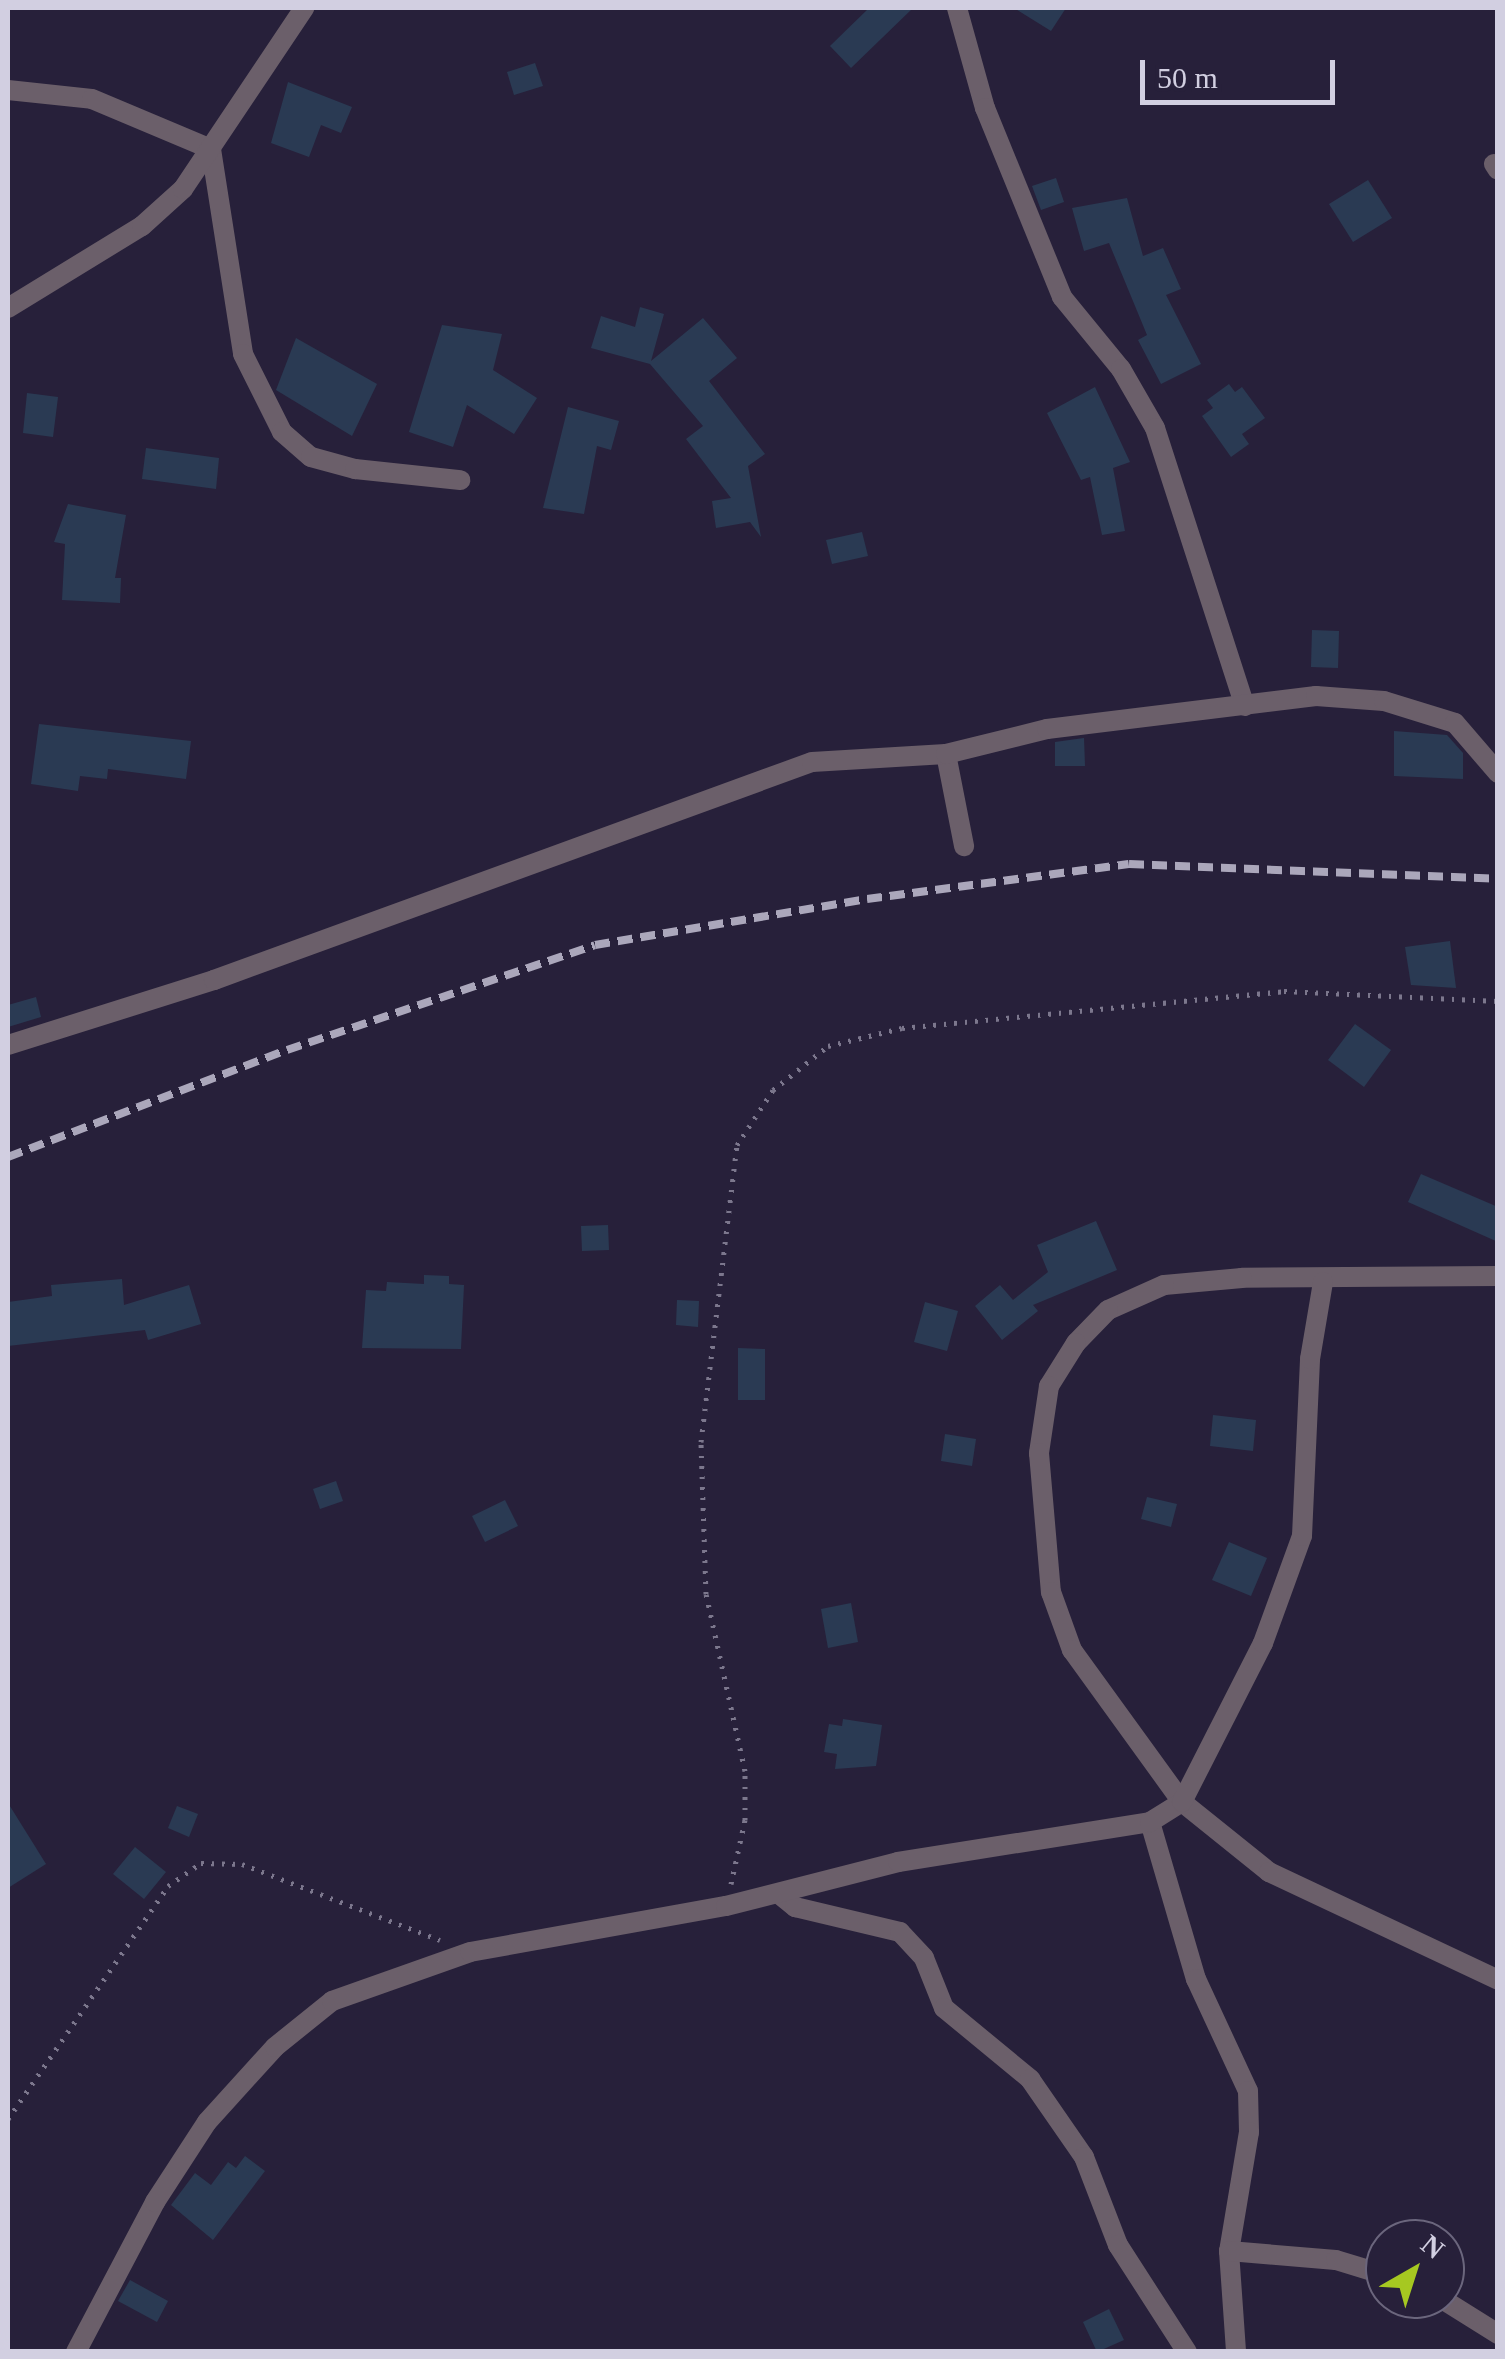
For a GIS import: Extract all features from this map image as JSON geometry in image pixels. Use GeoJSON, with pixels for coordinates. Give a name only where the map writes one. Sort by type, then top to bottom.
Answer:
{"type":"FeatureCollection","features":[{"type":"Feature","properties":{"kind":"street"},"geometry":{"type":"LineString","coordinates":[[8,308],[142,226],[183,189],[304,8]]}},
{"type":"Feature","properties":{"kind":"street"},"geometry":{"type":"LineString","coordinates":[[965,13],[985,108],[1062,297],[1121,369],[1155,428],[1245,706]]}},
{"type":"Feature","properties":{"kind":"street"},"geometry":{"type":"LineString","coordinates":[[8,90],[92,99],[211,149]]}},
{"type":"Feature","properties":{"kind":"street"},"geometry":{"type":"LineString","coordinates":[[211,149],[243,354],[282,432],[311,457],[355,469],[460,480]]}},
{"type":"Feature","properties":{"kind":"street"},"geometry":{"type":"LineString","coordinates":[[8,1045],[214,980],[812,762],[946,754],[1048,729],[1316,696],[1384,700],[1455,723],[1498,773]]}},
{"type":"Feature","properties":{"kind":"street"},"geometry":{"type":"LineString","coordinates":[[946,754],[964,846]]}},
{"type":"Feature","properties":{"kind":"street"},"geometry":{"type":"LineString","coordinates":[[1498,1276],[1323,1282],[1242,1278],[1164,1285],[1108,1310],[1048,1386],[1039,1453],[1051,1592],[1072,1650],[1182,1802],[1269,1872],[1498,1980]]}},
{"type":"Feature","properties":{"kind":"street"},"geometry":{"type":"LineString","coordinates":[[76,2352],[196,2138],[276,2047],[332,2001],[470,1952],[726,1906],[934,1855],[1150,1822],[1182,1802],[1263,1643],[1302,1536],[1310,1360],[1323,1282]]}},
{"type":"Feature","properties":{"kind":"street"},"geometry":{"type":"LineString","coordinates":[[1150,1822],[1196,1980],[1248,2091],[1249,2132],[1229,2251],[1236,2352]]}},
{"type":"Feature","properties":{"kind":"street"},"geometry":{"type":"LineString","coordinates":[[779,1894],[795,1907],[900,1932],[924,1958],[944,2008],[1030,2079],[1084,2157],[1118,2245],[1187,2352]]}},
{"type":"Feature","properties":{"kind":"street"},"geometry":{"type":"LineString","coordinates":[[1229,2251],[1336,2260],[1365,2269]]}},
{"type":"Feature","properties":{"kind":"street"},"geometry":{"type":"LineString","coordinates":[[1465,2313],[1498,2334]]}},
{"type":"Feature","properties":{"kind":"path"},"geometry":{"type":"LineString","coordinates":[[726,1906],[746,1820],[745,1771],[706,1594],[701,1442],[737,1145],[773,1090],[828,1046],[902,1028],[1284,991],[1498,1001]]}},
{"type":"Feature","properties":{"kind":"path"},"geometry":{"type":"LineString","coordinates":[[8,2119],[168,1886],[201,1862],[242,1864],[470,1952]]}},
{"type":"Feature","properties":{"kind":"building"},"geometry":{"type":"Polygon","coordinates":[[[869,8],[913,8],[851,68],[830,46],[869,8]]]}},
{"type":"Feature","properties":{"kind":"building"},"geometry":{"type":"Polygon","coordinates":[[[1014,8],[1066,8],[1051,31],[1014,8]]]}},
{"type":"Feature","properties":{"kind":"building"},"geometry":{"type":"Polygon","coordinates":[[[535,63],[543,86],[514,95],[507,72],[535,63]]]}},
{"type":"Feature","properties":{"kind":"building"},"geometry":{"type":"Polygon","coordinates":[[[288,82],[352,107],[341,133],[321,125],[309,157],[271,143],[288,82]]]}},
{"type":"Feature","properties":{"kind":"building"},"geometry":{"type":"Polygon","coordinates":[[[1056,178],[1064,202],[1041,210],[1032,186],[1056,178]]]}},
{"type":"Feature","properties":{"kind":"building"},"geometry":{"type":"Polygon","coordinates":[[[1368,180],[1392,218],[1353,242],[1329,204],[1368,180]]]}},
{"type":"Feature","properties":{"kind":"building"},"geometry":{"type":"Polygon","coordinates":[[[1127,198],[1143,256],[1163,248],[1181,289],[1166,295],[1201,364],[1161,384],[1138,340],[1147,335],[1109,243],[1084,251],[1072,208],[1127,198]]]}},
{"type":"Feature","properties":{"kind":"building"},"geometry":{"type":"Polygon","coordinates":[[[640,307],[664,314],[651,361],[703,318],[737,358],[709,381],[765,454],[748,466],[761,537],[750,522],[716,528],[712,501],[731,498],[686,439],[703,426],[650,364],[591,348],[601,316],[635,327],[640,307]]]}},
{"type":"Feature","properties":{"kind":"building"},"geometry":{"type":"Polygon","coordinates":[[[442,325],[502,334],[493,370],[537,398],[514,434],[467,405],[453,447],[409,432],[442,325]]]}},
{"type":"Feature","properties":{"kind":"building"},"geometry":{"type":"Polygon","coordinates":[[[296,338],[377,384],[352,436],[276,390],[296,338]]]}},
{"type":"Feature","properties":{"kind":"building"},"geometry":{"type":"Polygon","coordinates":[[[1229,384],[1235,392],[1242,387],[1265,418],[1242,434],[1249,444],[1231,457],[1202,416],[1213,408],[1207,400],[1229,384]]]}},
{"type":"Feature","properties":{"kind":"building"},"geometry":{"type":"Polygon","coordinates":[[[1095,387],[1130,462],[1113,468],[1125,531],[1102,535],[1090,477],[1081,480],[1047,413],[1095,387]]]}},
{"type":"Feature","properties":{"kind":"building"},"geometry":{"type":"Polygon","coordinates":[[[27,393],[58,397],[53,437],[23,433],[27,393]]]}},
{"type":"Feature","properties":{"kind":"building"},"geometry":{"type":"Polygon","coordinates":[[[568,407],[619,421],[611,450],[597,446],[584,514],[543,508],[568,407]]]}},
{"type":"Feature","properties":{"kind":"building"},"geometry":{"type":"Polygon","coordinates":[[[146,448],[219,458],[216,489],[142,479],[146,448]]]}},
{"type":"Feature","properties":{"kind":"building"},"geometry":{"type":"Polygon","coordinates":[[[68,504],[126,515],[115,578],[121,578],[120,603],[62,600],[65,544],[54,542],[68,504]]]}},
{"type":"Feature","properties":{"kind":"building"},"geometry":{"type":"Polygon","coordinates":[[[862,532],[868,556],[832,564],[826,540],[862,532]]]}},
{"type":"Feature","properties":{"kind":"building"},"geometry":{"type":"Polygon","coordinates":[[[1312,630],[1339,631],[1338,668],[1311,667],[1312,630]]]}},
{"type":"Feature","properties":{"kind":"building"},"geometry":{"type":"Polygon","coordinates":[[[39,724],[191,741],[186,779],[108,769],[107,779],[80,776],[78,791],[31,784],[39,724]]]}},
{"type":"Feature","properties":{"kind":"building"},"geometry":{"type":"Polygon","coordinates":[[[1394,731],[1447,735],[1463,753],[1463,779],[1394,776],[1394,731]]]}},
{"type":"Feature","properties":{"kind":"building"},"geometry":{"type":"Polygon","coordinates":[[[1084,738],[1085,766],[1055,766],[1055,742],[1084,738]]]}},
{"type":"Feature","properties":{"kind":"building"},"geometry":{"type":"Polygon","coordinates":[[[1450,941],[1456,988],[1411,985],[1405,947],[1450,941]]]}},
{"type":"Feature","properties":{"kind":"building"},"geometry":{"type":"Polygon","coordinates":[[[36,997],[41,1017],[8,1027],[8,1005],[36,997]]]}},
{"type":"Feature","properties":{"kind":"building"},"geometry":{"type":"Polygon","coordinates":[[[1355,1024],[1391,1050],[1364,1087],[1328,1060],[1355,1024]]]}},
{"type":"Feature","properties":{"kind":"building"},"geometry":{"type":"Polygon","coordinates":[[[1421,1174],[1498,1207],[1498,1242],[1408,1202],[1421,1174]]]}},
{"type":"Feature","properties":{"kind":"building"},"geometry":{"type":"Polygon","coordinates":[[[1096,1221],[1117,1270],[1033,1305],[1038,1311],[1002,1340],[975,1306],[1000,1285],[1013,1300],[1048,1272],[1037,1245],[1096,1221]]]}},
{"type":"Feature","properties":{"kind":"building"},"geometry":{"type":"Polygon","coordinates":[[[608,1225],[609,1250],[582,1251],[581,1226],[608,1225]]]}},
{"type":"Feature","properties":{"kind":"building"},"geometry":{"type":"Polygon","coordinates":[[[424,1275],[449,1276],[449,1284],[464,1285],[461,1349],[362,1348],[366,1290],[386,1291],[387,1282],[424,1284],[424,1275]]]}},
{"type":"Feature","properties":{"kind":"building"},"geometry":{"type":"Polygon","coordinates":[[[122,1279],[124,1305],[189,1285],[201,1324],[148,1340],[145,1330],[8,1346],[8,1302],[52,1296],[51,1285],[122,1279]]]}},
{"type":"Feature","properties":{"kind":"building"},"geometry":{"type":"Polygon","coordinates":[[[677,1300],[699,1301],[698,1327],[676,1325],[677,1300]]]}},
{"type":"Feature","properties":{"kind":"building"},"geometry":{"type":"Polygon","coordinates":[[[925,1302],[958,1311],[947,1351],[914,1342],[925,1302]]]}},
{"type":"Feature","properties":{"kind":"building"},"geometry":{"type":"Polygon","coordinates":[[[738,1348],[765,1349],[765,1400],[738,1400],[738,1348]]]}},
{"type":"Feature","properties":{"kind":"building"},"geometry":{"type":"Polygon","coordinates":[[[1213,1415],[1256,1420],[1253,1451],[1210,1446],[1213,1415]]]}},
{"type":"Feature","properties":{"kind":"building"},"geometry":{"type":"Polygon","coordinates":[[[945,1434],[976,1439],[972,1466],[941,1461],[945,1434]]]}},
{"type":"Feature","properties":{"kind":"building"},"geometry":{"type":"Polygon","coordinates":[[[336,1481],[343,1501],[320,1509],[313,1489],[336,1481]]]}},
{"type":"Feature","properties":{"kind":"building"},"geometry":{"type":"Polygon","coordinates":[[[1147,1497],[1177,1504],[1171,1527],[1141,1519],[1147,1497]]]}},
{"type":"Feature","properties":{"kind":"building"},"geometry":{"type":"Polygon","coordinates":[[[505,1500],[518,1526],[485,1542],[472,1516],[505,1500]]]}},
{"type":"Feature","properties":{"kind":"building"},"geometry":{"type":"Polygon","coordinates":[[[1229,1542],[1267,1558],[1251,1596],[1212,1580],[1229,1542]]]}},
{"type":"Feature","properties":{"kind":"building"},"geometry":{"type":"Polygon","coordinates":[[[851,1603],[858,1642],[828,1648],[821,1609],[851,1603]]]}},
{"type":"Feature","properties":{"kind":"building"},"geometry":{"type":"Polygon","coordinates":[[[843,1719],[882,1725],[876,1766],[835,1769],[837,1754],[824,1752],[829,1724],[842,1726],[843,1719]]]}},
{"type":"Feature","properties":{"kind":"building"},"geometry":{"type":"Polygon","coordinates":[[[8,1803],[46,1864],[8,1888],[8,1803]]]}},
{"type":"Feature","properties":{"kind":"building"},"geometry":{"type":"Polygon","coordinates":[[[177,1806],[198,1814],[189,1837],[168,1828],[177,1806]]]}},
{"type":"Feature","properties":{"kind":"building"},"geometry":{"type":"Polygon","coordinates":[[[135,1847],[166,1872],[144,1899],[113,1874],[135,1847]]]}},
{"type":"Feature","properties":{"kind":"building"},"geometry":{"type":"Polygon","coordinates":[[[245,2156],[265,2171],[213,2240],[171,2205],[195,2173],[211,2185],[228,2162],[236,2168],[245,2156]]]}},
{"type":"Feature","properties":{"kind":"building"},"geometry":{"type":"Polygon","coordinates":[[[130,2280],[168,2301],[157,2322],[118,2301],[130,2280]]]}},
{"type":"Feature","properties":{"kind":"building"},"geometry":{"type":"Polygon","coordinates":[[[1109,2309],[1124,2340],[1097,2352],[1083,2322],[1109,2309]]]}},
{"type":"Feature","properties":{"kind":"railway"},"geometry":{"type":"LineString","coordinates":[[8,1157],[287,1050],[595,945],[867,899],[1129,864],[1498,879]]}}]}
